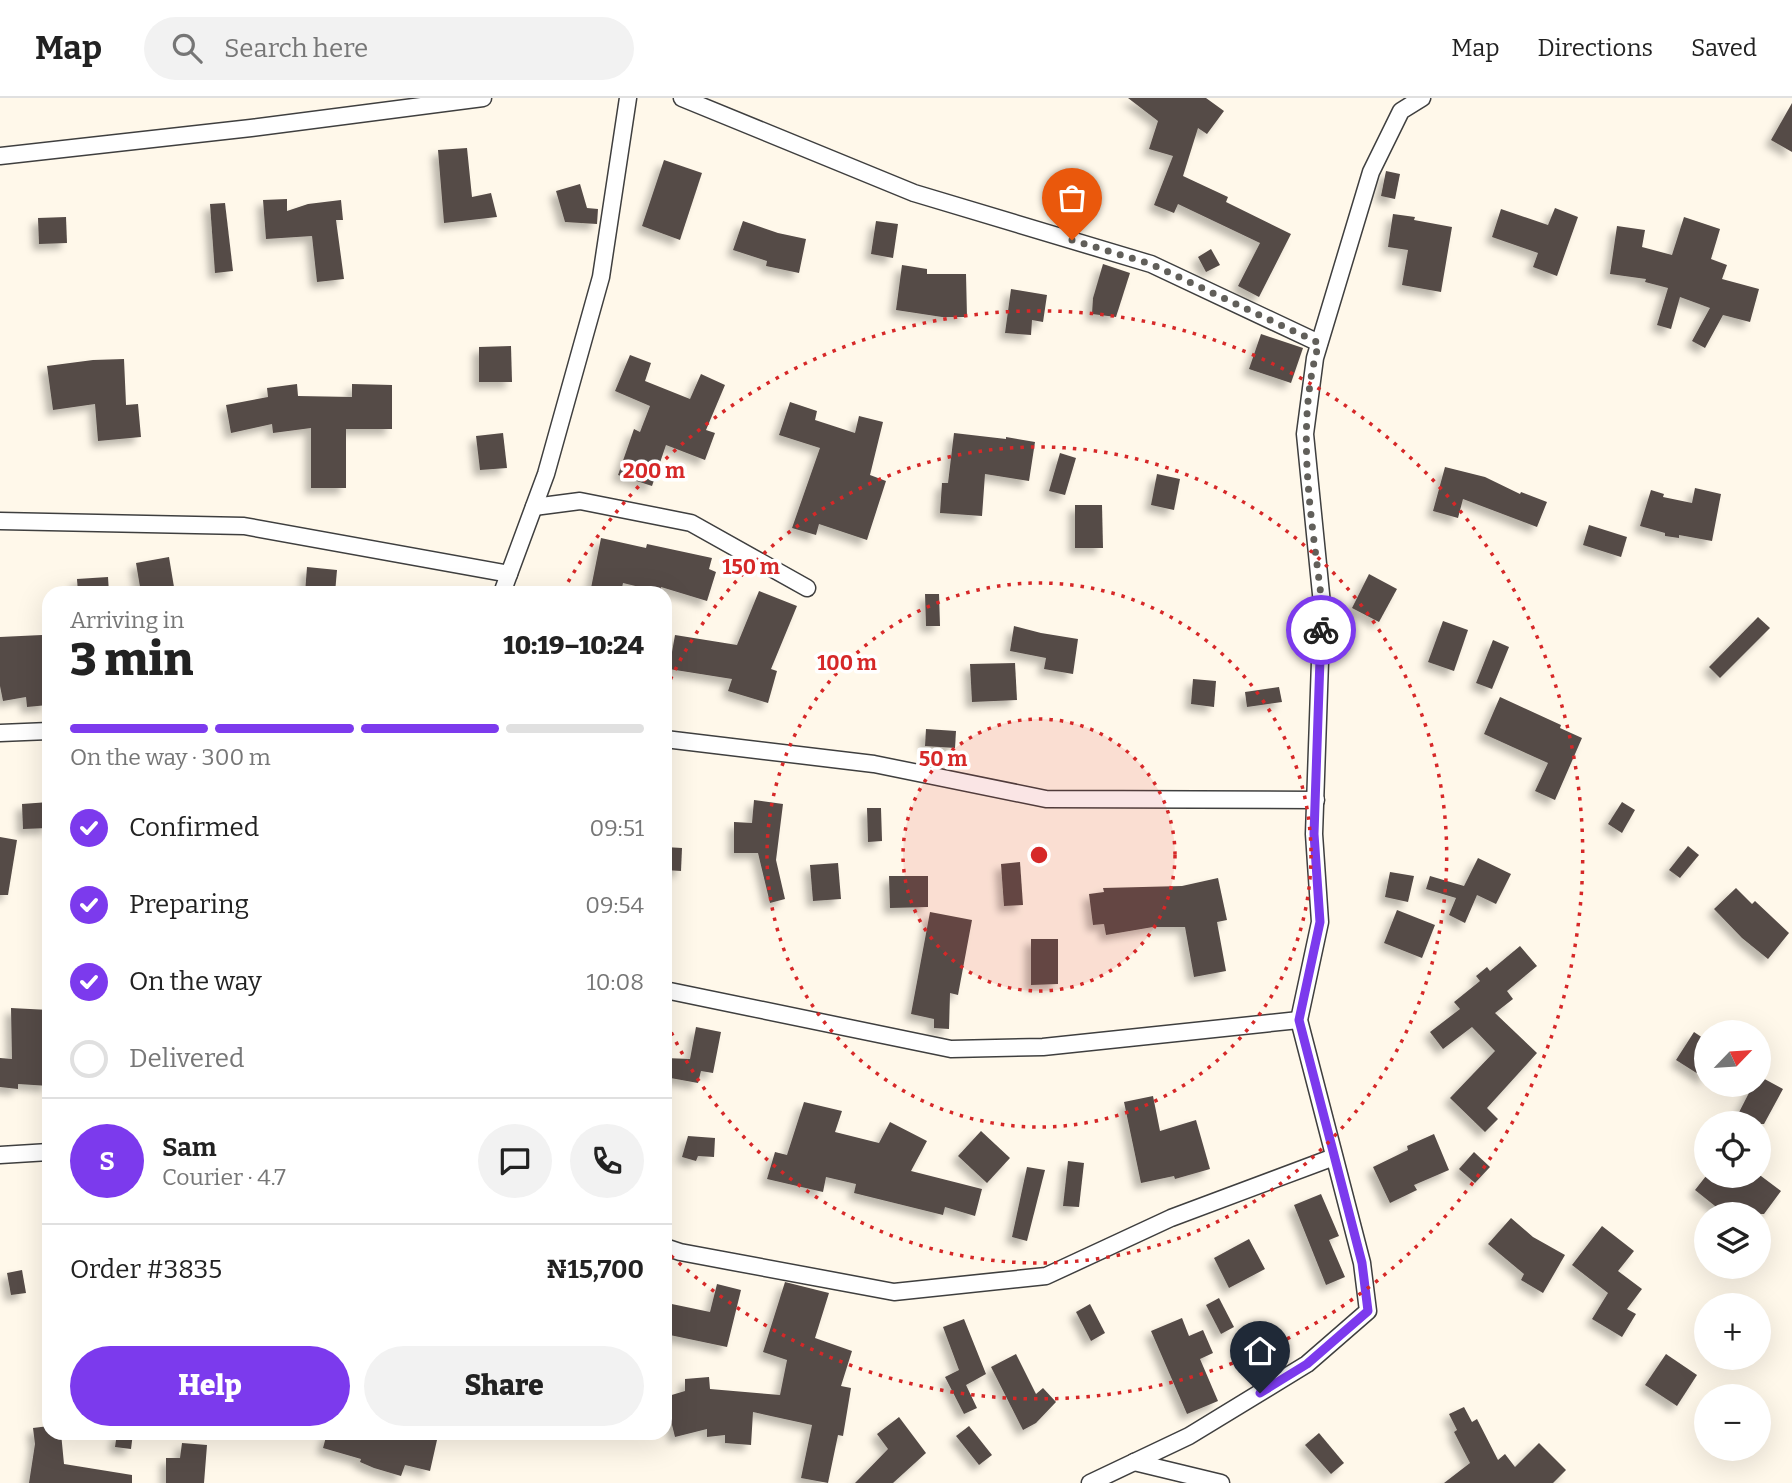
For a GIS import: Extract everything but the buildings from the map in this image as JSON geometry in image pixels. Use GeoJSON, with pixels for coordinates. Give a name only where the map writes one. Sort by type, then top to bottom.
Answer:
{"type":"FeatureCollection","features":[{"type":"Feature","properties":{"kind":"street"},"geometry":{"type":"LineString","coordinates":[[0,156],[251,128],[483,98]]}},
{"type":"Feature","properties":{"kind":"street"},"geometry":{"type":"LineString","coordinates":[[505,586],[546,474],[601,277],[628,98]]}},
{"type":"Feature","properties":{"kind":"street"},"geometry":{"type":"LineString","coordinates":[[682,98],[914,193],[1151,264],[1319,343]]}},
{"type":"Feature","properties":{"kind":"street"},"geometry":{"type":"LineString","coordinates":[[1090,1483],[1189,1436],[1307,1364],[1368,1311],[1362,1263],[1299,1020],[1320,922],[1314,834],[1322,604],[1305,434],[1315,358],[1371,172],[1401,111],[1422,98]]}},
{"type":"Feature","properties":{"kind":"street"},"geometry":{"type":"LineString","coordinates":[[534,507],[580,500],[691,523],[807,588]]}},
{"type":"Feature","properties":{"kind":"street"},"geometry":{"type":"LineString","coordinates":[[0,521],[244,526],[509,574]]}},
{"type":"Feature","properties":{"kind":"street"},"geometry":{"type":"LineString","coordinates":[[0,733],[42,731]]}},
{"type":"Feature","properties":{"kind":"street"},"geometry":{"type":"LineString","coordinates":[[672,740],[874,764],[1046,799],[1316,800]]}},
{"type":"Feature","properties":{"kind":"street"},"geometry":{"type":"LineString","coordinates":[[672,991],[951,1049],[1043,1047],[1299,1020]]}},
{"type":"Feature","properties":{"kind":"street"},"geometry":{"type":"LineString","coordinates":[[0,1155],[42,1152]]}},
{"type":"Feature","properties":{"kind":"street"},"geometry":{"type":"LineString","coordinates":[[672,1249],[894,1292],[1046,1276],[1171,1218],[1334,1157]]}},
{"type":"Feature","properties":{"kind":"street"},"geometry":{"type":"LineString","coordinates":[[1133,1462],[1221,1483]]}},
{"type":"Feature","properties":{"kind":"way so far"},"geometry":{"type":"LineString","coordinates":[[1072,240],[1151,264],[1319,343],[1305,434],[1322,604],[1321,630]]}},
{"type":"Feature","properties":{"kind":"route"},"geometry":{"type":"LineString","coordinates":[[1260,1393],[1307,1364],[1368,1311],[1362,1263],[1299,1020],[1320,922],[1314,834],[1321,630]]}}]}
